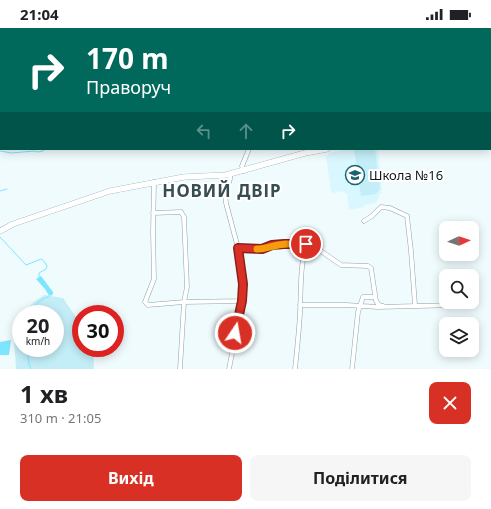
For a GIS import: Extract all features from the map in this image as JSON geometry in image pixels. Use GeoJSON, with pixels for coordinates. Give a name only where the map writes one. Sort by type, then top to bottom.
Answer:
{"type":"FeatureCollection","features":[{"type":"Feature","properties":{"kind":"main road"},"geometry":{"type":"LineString","coordinates":[[0,231],[13,224],[110,191],[184,177],[230,174],[305,153],[322,150]]}},
{"type":"Feature","properties":{"kind":"street"},"geometry":{"type":"LineString","coordinates":[[244,171],[242,166],[249,150]]}},
{"type":"Feature","properties":{"kind":"street"},"geometry":{"type":"LineString","coordinates":[[229,369],[242,301],[243,284],[238,248],[225,195],[230,174]]}},
{"type":"Feature","properties":{"kind":"street"},"geometry":{"type":"LineString","coordinates":[[154,182],[154,279],[145,302],[148,305],[184,302],[242,301]]}},
{"type":"Feature","properties":{"kind":"street"},"geometry":{"type":"LineString","coordinates":[[364,221],[372,216],[381,207],[390,208],[407,216],[411,251],[412,306]]}},
{"type":"Feature","properties":{"kind":"street"},"geometry":{"type":"LineString","coordinates":[[153,214],[181,212],[184,217],[187,288],[184,302],[180,369]]}},
{"type":"Feature","properties":{"kind":"street"},"geometry":{"type":"LineString","coordinates":[[238,248],[262,249],[272,245],[306,244],[315,247],[341,265],[368,266],[371,268],[374,280],[375,297],[378,305],[383,306]]}},
{"type":"Feature","properties":{"kind":"street"},"geometry":{"type":"LineString","coordinates":[[295,369],[302,257],[306,244]]}},
{"type":"Feature","properties":{"kind":"street"},"geometry":{"type":"LineString","coordinates":[[352,369],[362,297],[375,297]]}},
{"type":"Feature","properties":{"kind":"street"},"geometry":{"type":"LineString","coordinates":[[300,305],[346,305],[360,307],[439,305]]}},
{"type":"Feature","properties":{"kind":"shaded area","name":"Школа №16"},"geometry":{"type":"Polygon","coordinates":[[[343,150],[378,150],[382,190],[376,203],[349,210],[347,194],[342,191],[334,193],[331,191],[326,156],[329,153],[343,150]]]}},
{"type":"Feature","properties":{"kind":"shaded area"},"geometry":{"type":"Polygon","coordinates":[[[354,150],[375,150],[380,189],[376,194],[361,196],[354,150]]]}},
{"type":"Feature","properties":{"kind":"shaded area"},"geometry":{"type":"Polygon","coordinates":[[[44,295],[63,298],[72,312],[72,357],[93,357],[94,369],[16,369],[15,357],[64,357],[64,305],[31,305],[44,295]]]}},
{"type":"Feature","properties":{"kind":"water"},"geometry":{"type":"Polygon","coordinates":[[[41,276],[53,292],[51,296],[36,279],[41,276]]]}},
{"type":"Feature","properties":{"kind":"water"},"geometry":{"type":"Polygon","coordinates":[[[11,340],[9,355],[0,355],[0,342],[11,340]]]}},
{"type":"Feature","properties":{"kind":"waterway"},"geometry":{"type":"LineString","coordinates":[[0,151],[12,153],[38,152],[44,150]]}},
{"type":"Feature","properties":{"kind":"waterway"},"geometry":{"type":"LineString","coordinates":[[0,191],[7,189]]}},
{"type":"Feature","properties":{"kind":"waterway"},"geometry":{"type":"LineString","coordinates":[[0,237],[26,265],[41,259],[43,260],[47,266],[46,269],[39,273],[39,278]]}},
{"type":"Feature","properties":{"kind":"waterway"},"geometry":{"type":"LineString","coordinates":[[36,305],[49,295]]}},
{"type":"Feature","properties":{"kind":"waterway"},"geometry":{"type":"LineString","coordinates":[[28,357],[31,369]]}},
{"type":"Feature","properties":{"kind":"slow traffic"},"geometry":{"type":"LineString","coordinates":[[257,249],[262,249],[272,245],[287,244]]}},
{"type":"Feature","properties":{"kind":"place","name":"Школа №16"},"geometry":{"type":"Point","coordinates":[355,175]}},
{"type":"Feature","properties":{"kind":"district","name":"НОВИЙ ДВІР"},"geometry":{"type":"Point","coordinates":[222,190]}},
{"type":"Feature","properties":{"kind":"route"},"geometry":{"type":"LineString","coordinates":[[235,333],[242,301],[243,284],[238,248],[262,249],[272,245],[306,244]]}}]}
